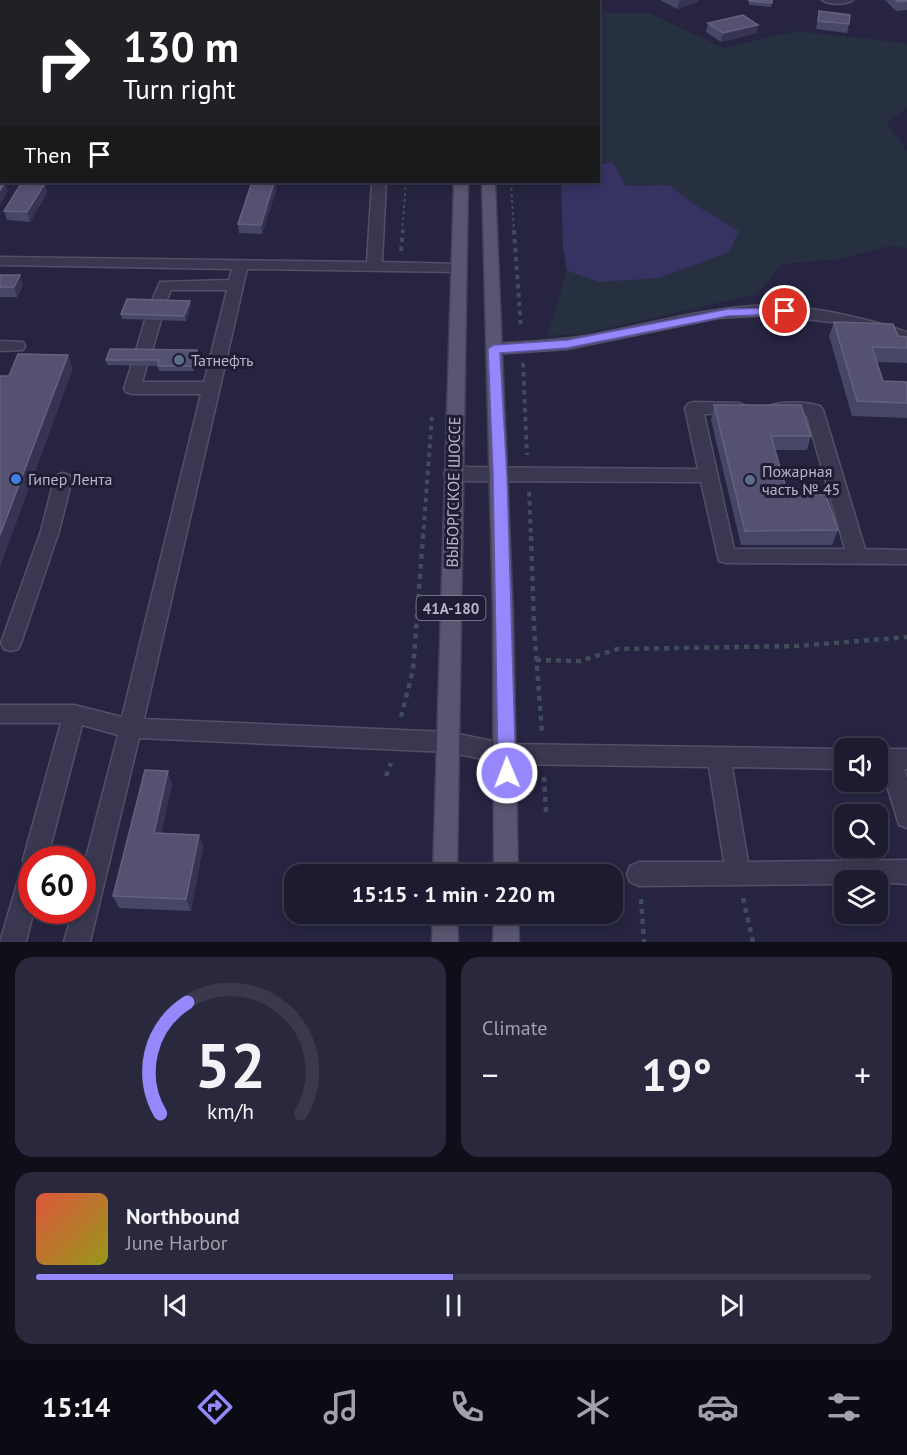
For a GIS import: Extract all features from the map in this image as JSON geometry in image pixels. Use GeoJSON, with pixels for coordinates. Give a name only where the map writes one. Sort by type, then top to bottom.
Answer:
{"type":"FeatureCollection","features":[{"type":"Feature","properties":{"kind":"main road","name":"ВЫБОРГСКОЕ ШОССЕ"},"geometry":{"type":"LineString","coordinates":[[445,864],[461,183]]}},
{"type":"Feature","properties":{"kind":"main road","name":"41А-180"},"geometry":{"type":"LineString","coordinates":[[488,183],[500,475],[507,754],[507,864]]}},
{"type":"Feature","properties":{"kind":"main road"},"geometry":{"type":"LineString","coordinates":[[445,924],[445,942]]}},
{"type":"Feature","properties":{"kind":"main road"},"geometry":{"type":"LineString","coordinates":[[506,924],[506,942]]}},
{"type":"Feature","properties":{"kind":"street"},"geometry":{"type":"LineString","coordinates":[[827,0],[848,0]]}},
{"type":"Feature","properties":{"kind":"street"},"geometry":{"type":"LineString","coordinates":[[374,267],[379,183]]}},
{"type":"Feature","properties":{"kind":"street"},"geometry":{"type":"LineString","coordinates":[[0,261],[239,276]]}},
{"type":"Feature","properties":{"kind":"street"},"geometry":{"type":"LineString","coordinates":[[212,388],[132,388],[165,285],[239,276],[374,267],[459,268]]}},
{"type":"Feature","properties":{"kind":"street"},"geometry":{"type":"LineString","coordinates":[[77,942],[239,276]]}},
{"type":"Feature","properties":{"kind":"street"},"geometry":{"type":"LineString","coordinates":[[494,349],[567,344],[728,313],[768,310],[802,312],[866,323],[907,338]]}},
{"type":"Feature","properties":{"kind":"street"},"geometry":{"type":"LineString","coordinates":[[0,346],[17,346]]}},
{"type":"Feature","properties":{"kind":"street"},"geometry":{"type":"LineString","coordinates":[[857,556],[814,410],[694,408],[726,556],[857,556],[907,556]]}},
{"type":"Feature","properties":{"kind":"street"},"geometry":{"type":"LineString","coordinates":[[453,474],[708,476]]}},
{"type":"Feature","properties":{"kind":"street"},"geometry":{"type":"LineString","coordinates":[[11,643],[50,531],[63,480]]}},
{"type":"Feature","properties":{"kind":"street"},"geometry":{"type":"LineString","coordinates":[[0,714],[74,714],[130,729],[448,742],[507,754],[834,759]]}},
{"type":"Feature","properties":{"kind":"street"},"geometry":{"type":"LineString","coordinates":[[39,846],[74,714]]}},
{"type":"Feature","properties":{"kind":"street"},"geometry":{"type":"LineString","coordinates":[[719,758],[738,874]]}},
{"type":"Feature","properties":{"kind":"street"},"geometry":{"type":"LineString","coordinates":[[892,759],[907,817]]}},
{"type":"Feature","properties":{"kind":"street"},"geometry":{"type":"LineString","coordinates":[[639,874],[907,872]]}},
{"type":"Feature","properties":{"kind":"street"},"geometry":{"type":"LineString","coordinates":[[13,942],[18,924]]}},
{"type":"Feature","properties":{"kind":"path"},"geometry":{"type":"LineString","coordinates":[[400,267],[406,183]]}},
{"type":"Feature","properties":{"kind":"path"},"geometry":{"type":"LineString","coordinates":[[386,776],[413,670],[431,418],[435,411]]}},
{"type":"Feature","properties":{"kind":"path"},"geometry":{"type":"LineString","coordinates":[[536,660],[580,661],[618,649],[797,645],[907,637]]}},
{"type":"Feature","properties":{"kind":"path"},"geometry":{"type":"LineString","coordinates":[[639,874],[644,942]]}},
{"type":"Feature","properties":{"kind":"path"},"geometry":{"type":"LineString","coordinates":[[738,874],[753,942]]}},
{"type":"Feature","properties":{"kind":"shaded area"},"geometry":{"type":"Polygon","coordinates":[[[600,13],[649,13],[724,48],[796,31],[907,45],[907,108],[886,122],[907,151],[907,248],[889,246],[840,259],[782,264],[757,294],[583,334],[547,336],[567,271],[599,282],[739,231],[692,203],[669,185],[626,186],[613,162],[600,162],[600,13]]]}},
{"type":"Feature","properties":{"kind":"shaded area"},"geometry":{"type":"Polygon","coordinates":[[[613,162],[626,186],[669,185],[692,203],[739,231],[729,252],[659,278],[599,282],[567,271],[563,248],[561,183],[600,183],[600,164],[613,162]]]}},
{"type":"Feature","properties":{"kind":"building"},"geometry":{"type":"Polygon","coordinates":[[[772,0],[772,3],[749,1],[772,0]]]}},
{"type":"Feature","properties":{"kind":"building"},"geometry":{"type":"Polygon","coordinates":[[[819,11],[850,15],[849,24],[818,21],[819,11]]]}},
{"type":"Feature","properties":{"kind":"building"},"geometry":{"type":"Polygon","coordinates":[[[743,15],[758,25],[723,33],[708,23],[743,15]]]}},
{"type":"Feature","properties":{"kind":"building"},"geometry":{"type":"Polygon","coordinates":[[[21,183],[45,183],[27,212],[4,211],[21,183]]]}},
{"type":"Feature","properties":{"kind":"building"},"geometry":{"type":"Polygon","coordinates":[[[252,183],[274,183],[261,225],[238,224],[252,183]]]}},
{"type":"Feature","properties":{"kind":"building"},"geometry":{"type":"Polygon","coordinates":[[[0,275],[20,275],[14,287],[0,287],[0,275]]]}},
{"type":"Feature","properties":{"kind":"building"},"geometry":{"type":"Polygon","coordinates":[[[127,299],[190,301],[184,316],[121,314],[127,299]]]}},
{"type":"Feature","properties":{"kind":"building"},"geometry":{"type":"Polygon","coordinates":[[[834,322],[893,324],[898,336],[907,337],[907,348],[872,347],[883,381],[907,382],[907,403],[857,401],[834,322]]]}},
{"type":"Feature","properties":{"kind":"building"},"geometry":{"type":"Polygon","coordinates":[[[110,349],[197,350],[192,366],[158,366],[159,360],[106,360],[110,349]]]}},
{"type":"Feature","properties":{"kind":"building","name":"Гипер Лента"},"geometry":{"type":"Polygon","coordinates":[[[18,354],[68,355],[0,535],[0,376],[9,376],[18,354]]]}},
{"type":"Feature","properties":{"kind":"building","name":"Пожарная часть № 45"},"geometry":{"type":"Polygon","coordinates":[[[714,405],[801,405],[811,436],[771,436],[788,495],[826,495],[838,530],[745,531],[714,405]]]}},
{"type":"Feature","properties":{"kind":"building"},"geometry":{"type":"Polygon","coordinates":[[[145,770],[168,771],[154,833],[199,835],[186,899],[113,896],[145,770]]]}},
{"type":"Feature","properties":{"kind":"place","name":"Татнефть"},"geometry":{"type":"Point","coordinates":[179,360]}},
{"type":"Feature","properties":{"kind":"place","name":"Гипер Лента"},"geometry":{"type":"Point","coordinates":[16,479]}},
{"type":"Feature","properties":{"kind":"place","name":"Пожарная часть № 45"},"geometry":{"type":"Point","coordinates":[750,480]}},
{"type":"Feature","properties":{"kind":"route"},"geometry":{"type":"LineString","coordinates":[[507,773],[500,475],[494,349],[567,344],[728,313],[785,311]]}}]}
